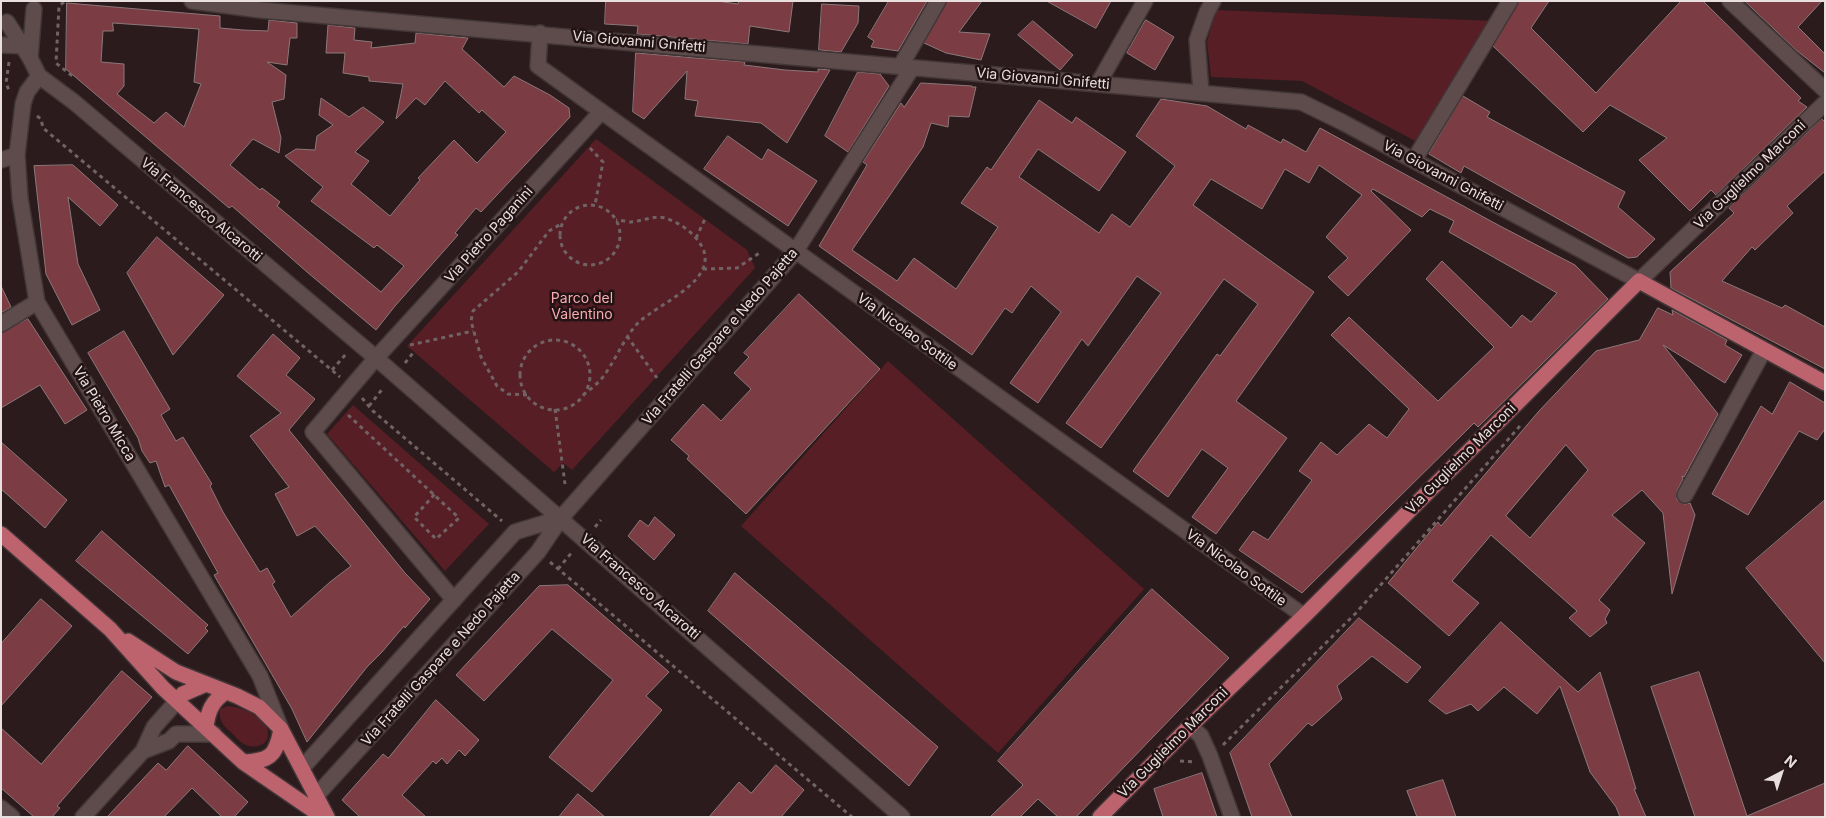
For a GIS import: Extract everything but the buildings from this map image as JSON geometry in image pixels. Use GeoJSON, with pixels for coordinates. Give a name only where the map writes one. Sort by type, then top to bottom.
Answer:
{"type":"FeatureCollection","features":[{"type":"Feature","properties":{"kind":"main road","name":"Via Giovanni Gnifetti"},"geometry":{"type":"LineString","coordinates":[[1639,281],[1825,383]]}},
{"type":"Feature","properties":{"kind":"main road","name":"Via Guglielmo Marconi"},"geometry":{"type":"LineString","coordinates":[[1100,817],[1639,281]]}},
{"type":"Feature","properties":{"kind":"main road"},"geometry":{"type":"LineString","coordinates":[[1,534],[110,629],[163,688],[243,762],[325,817]]}},
{"type":"Feature","properties":{"kind":"main road"},"geometry":{"type":"LineString","coordinates":[[110,629],[176,672],[248,700],[259,707],[281,729],[325,817]]}},
{"type":"Feature","properties":{"kind":"main road"},"geometry":{"type":"LineString","coordinates":[[177,701],[183,694],[206,684]]}},
{"type":"Feature","properties":{"kind":"main road"},"geometry":{"type":"LineString","coordinates":[[210,730],[208,714],[212,703],[226,692]]}},
{"type":"Feature","properties":{"kind":"main road"},"geometry":{"type":"LineString","coordinates":[[243,762],[260,762],[272,754],[278,746],[281,729]]}},
{"type":"Feature","properties":{"kind":"street","name":"Via Giovanni Gnifetti"},"geometry":{"type":"LineString","coordinates":[[192,1],[269,10],[1301,102],[1414,160],[1639,281]]}},
{"type":"Feature","properties":{"kind":"street","name":"Via Fratelli Gaspare e Nedo Pajetta"},"geometry":{"type":"LineString","coordinates":[[316,796],[538,552],[561,518],[796,252],[906,67],[938,1]]}},
{"type":"Feature","properties":{"kind":"street"},"geometry":{"type":"LineString","coordinates":[[1098,84],[1145,1]]}},
{"type":"Feature","properties":{"kind":"street"},"geometry":{"type":"LineString","coordinates":[[1201,92],[1197,40],[1213,1]]}},
{"type":"Feature","properties":{"kind":"street"},"geometry":{"type":"LineString","coordinates":[[1414,160],[1510,1]]}},
{"type":"Feature","properties":{"kind":"street"},"geometry":{"type":"LineString","coordinates":[[1730,1],[1825,90]]}},
{"type":"Feature","properties":{"kind":"street"},"geometry":{"type":"LineString","coordinates":[[4,20],[22,21],[28,18],[37,4]]}},
{"type":"Feature","properties":{"kind":"street"},"geometry":{"type":"LineString","coordinates":[[26,52],[37,4]]}},
{"type":"Feature","properties":{"kind":"street"},"geometry":{"type":"LineString","coordinates":[[4,20],[26,52]]}},
{"type":"Feature","properties":{"kind":"street","name":"Via Nicolao Sottile"},"geometry":{"type":"LineString","coordinates":[[540,33],[538,66],[1304,616]]}},
{"type":"Feature","properties":{"kind":"street"},"geometry":{"type":"LineString","coordinates":[[2,45],[26,52]]}},
{"type":"Feature","properties":{"kind":"street","name":"Via Francesco Alcarotti"},"geometry":{"type":"LineString","coordinates":[[26,52],[39,76],[74,102],[376,358],[902,817]]}},
{"type":"Feature","properties":{"kind":"street","name":"Via Pietro Micca"},"geometry":{"type":"LineString","coordinates":[[39,76],[27,92],[23,104],[17,155],[20,198],[37,302],[260,676],[281,729]]}},
{"type":"Feature","properties":{"kind":"street","name":"Via Guglielmo Marconi"},"geometry":{"type":"LineString","coordinates":[[1639,281],[1825,103]]}},
{"type":"Feature","properties":{"kind":"street","name":"Via Pietro Paganini"},"geometry":{"type":"LineString","coordinates":[[376,358],[601,112]]}},
{"type":"Feature","properties":{"kind":"street"},"geometry":{"type":"LineString","coordinates":[[1,160],[17,155]]}},
{"type":"Feature","properties":{"kind":"street"},"geometry":{"type":"LineString","coordinates":[[1,324],[37,302]]}},
{"type":"Feature","properties":{"kind":"street"},"geometry":{"type":"LineString","coordinates":[[1685,495],[1764,350]]}},
{"type":"Feature","properties":{"kind":"street"},"geometry":{"type":"LineString","coordinates":[[376,358],[313,432],[454,600]]}},
{"type":"Feature","properties":{"kind":"street"},"geometry":{"type":"LineString","coordinates":[[302,768],[515,532],[561,518]]}},
{"type":"Feature","properties":{"kind":"street"},"geometry":{"type":"LineString","coordinates":[[83,817],[143,751],[154,726],[177,701]]}},
{"type":"Feature","properties":{"kind":"street"},"geometry":{"type":"LineString","coordinates":[[1190,726],[1201,736],[1232,817]]}},
{"type":"Feature","properties":{"kind":"street"},"geometry":{"type":"LineString","coordinates":[[143,751],[169,741],[176,734],[210,730]]}},
{"type":"Feature","properties":{"kind":"street"},"geometry":{"type":"LineString","coordinates":[[1,808],[12,817]]}},
{"type":"Feature","properties":{"kind":"path"},"geometry":{"type":"LineString","coordinates":[[64,2],[59,6],[56,62],[71,75]]}},
{"type":"Feature","properties":{"kind":"path"},"geometry":{"type":"LineString","coordinates":[[10,58],[6,83],[8,91],[16,98]]}},
{"type":"Feature","properties":{"kind":"path"},"geometry":{"type":"LineString","coordinates":[[42,108],[36,115],[41,119],[43,128],[346,382]]}},
{"type":"Feature","properties":{"kind":"path"},"geometry":{"type":"LineString","coordinates":[[589,147],[603,162],[595,205]]}},
{"type":"Feature","properties":{"kind":"path"},"geometry":{"type":"LineString","coordinates":[[527,395],[508,394],[497,386],[481,357],[471,322],[473,311],[518,272],[549,231],[561,224],[567,215],[575,209],[584,205],[595,205],[611,213],[616,220],[620,234],[617,249],[611,257],[602,263],[592,265],[573,260],[561,244],[561,224]]}},
{"type":"Feature","properties":{"kind":"path"},"geometry":{"type":"LineString","coordinates":[[584,395],[589,379],[588,361],[581,351],[572,344],[561,340],[549,340],[538,344],[528,352],[522,362],[520,373],[522,385],[527,395],[533,402],[542,407],[555,409],[570,406],[584,395],[604,375],[627,336],[639,322],[682,291],[704,269],[705,252],[696,238],[682,226],[664,218],[646,218],[631,222],[616,220]]}},
{"type":"Feature","properties":{"kind":"path"},"geometry":{"type":"LineString","coordinates":[[696,238],[705,219]]}},
{"type":"Feature","properties":{"kind":"path"},"geometry":{"type":"LineString","coordinates":[[704,269],[736,268],[761,252]]}},
{"type":"Feature","properties":{"kind":"path"},"geometry":{"type":"LineString","coordinates":[[405,347],[473,331]]}},
{"type":"Feature","properties":{"kind":"path"},"geometry":{"type":"LineString","coordinates":[[627,336],[657,378]]}},
{"type":"Feature","properties":{"kind":"path"},"geometry":{"type":"LineString","coordinates":[[332,370],[346,354]]}},
{"type":"Feature","properties":{"kind":"path"},"geometry":{"type":"LineString","coordinates":[[369,406],[385,387]]}},
{"type":"Feature","properties":{"kind":"path"},"geometry":{"type":"LineString","coordinates":[[357,391],[369,406],[506,525]]}},
{"type":"Feature","properties":{"kind":"path"},"geometry":{"type":"LineString","coordinates":[[337,405],[435,494],[459,518],[436,539],[414,517],[435,494]]}},
{"type":"Feature","properties":{"kind":"path"},"geometry":{"type":"LineString","coordinates":[[555,409],[565,484]]}},
{"type":"Feature","properties":{"kind":"path"},"geometry":{"type":"LineString","coordinates":[[1224,745],[1356,614],[1523,423]]}},
{"type":"Feature","properties":{"kind":"path"},"geometry":{"type":"LineString","coordinates":[[558,568],[575,549]]}},
{"type":"Feature","properties":{"kind":"path"},"geometry":{"type":"LineString","coordinates":[[546,559],[852,817]]}},
{"type":"Feature","properties":{"kind":"green space"},"geometry":{"type":"Polygon","coordinates":[[[1216,10],[1494,21],[1419,143],[1302,81],[1211,77],[1207,42],[1216,10]]]}},
{"type":"Feature","properties":{"kind":"green space","name":"Parco del Valentino"},"geometry":{"type":"Polygon","coordinates":[[[596,139],[747,250],[755,268],[572,470],[563,463],[554,472],[407,346],[596,139]]]}},
{"type":"Feature","properties":{"kind":"green space"},"geometry":{"type":"Polygon","coordinates":[[[888,361],[1144,589],[998,753],[741,526],[888,361]]]}},
{"type":"Feature","properties":{"kind":"green space"},"geometry":{"type":"Polygon","coordinates":[[[353,405],[489,524],[445,571],[327,434],[353,405]]]}},
{"type":"Feature","properties":{"kind":"green space"},"geometry":{"type":"Polygon","coordinates":[[[227,706],[246,710],[258,717],[266,726],[268,732],[267,740],[261,745],[250,746],[238,739],[221,721],[220,709],[227,706]]]}}]}
